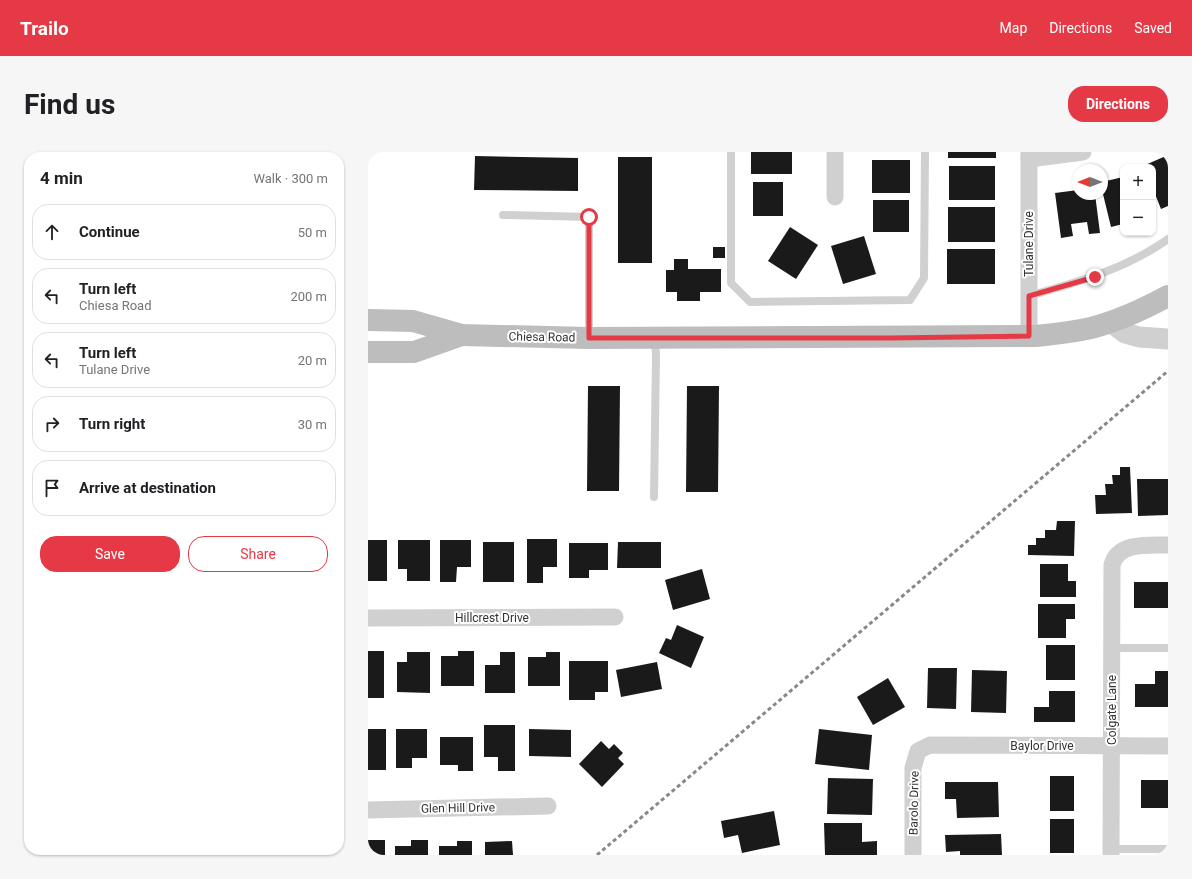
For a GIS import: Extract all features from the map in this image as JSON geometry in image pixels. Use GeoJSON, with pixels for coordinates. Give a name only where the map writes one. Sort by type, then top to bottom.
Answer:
{"type":"FeatureCollection","features":[{"type":"Feature","properties":{"kind":"main road","name":"Chiesa Road"},"geometry":{"type":"LineString","coordinates":[[368,320],[413,321],[462,335],[589,338],[1029,336],[1070,332],[1091,328],[1111,322],[1168,296]]}},
{"type":"Feature","properties":{"kind":"main road","name":"Chiesa Road"},"geometry":{"type":"LineString","coordinates":[[368,352],[414,352],[462,335]]}},
{"type":"Feature","properties":{"kind":"street"},"geometry":{"type":"LineString","coordinates":[[835,152],[835,197]]}},
{"type":"Feature","properties":{"kind":"street"},"geometry":{"type":"LineString","coordinates":[[1029,155],[1083,152]]}},
{"type":"Feature","properties":{"kind":"street","name":"Tulane Drive"},"geometry":{"type":"LineString","coordinates":[[1029,155],[1029,336]]}},
{"type":"Feature","properties":{"kind":"street"},"geometry":{"type":"LineString","coordinates":[[1111,322],[1125,332],[1139,337],[1168,339]]}},
{"type":"Feature","properties":{"kind":"street","name":"Colgate Lane"},"geometry":{"type":"LineString","coordinates":[[1111,852],[1112,565],[1114,558],[1120,552],[1130,548],[1145,546],[1168,546]]}},
{"type":"Feature","properties":{"kind":"street","name":"Hillcrest Drive"},"geometry":{"type":"LineString","coordinates":[[368,618],[615,617]]}},
{"type":"Feature","properties":{"kind":"street","name":"Baylor Drive"},"geometry":{"type":"LineString","coordinates":[[918,751],[930,745],[1168,746]]}},
{"type":"Feature","properties":{"kind":"street","name":"Barolo Drive"},"geometry":{"type":"LineString","coordinates":[[913,855],[913,768],[918,751]]}},
{"type":"Feature","properties":{"kind":"street","name":"Glen Hill Drive"},"geometry":{"type":"LineString","coordinates":[[368,810],[548,806]]}},
{"type":"Feature","properties":{"kind":"lane"},"geometry":{"type":"LineString","coordinates":[[731,152],[731,283],[750,302],[910,300],[924,278],[925,152]]}},
{"type":"Feature","properties":{"kind":"lane"},"geometry":{"type":"LineString","coordinates":[[503,215],[589,217],[589,338]]}},
{"type":"Feature","properties":{"kind":"lane"},"geometry":{"type":"LineString","coordinates":[[1029,296],[1095,277],[1149,252],[1168,239]]}},
{"type":"Feature","properties":{"kind":"lane"},"geometry":{"type":"LineString","coordinates":[[654,497],[655,338]]}},
{"type":"Feature","properties":{"kind":"lane"},"geometry":{"type":"LineString","coordinates":[[1112,648],[1168,648]]}},
{"type":"Feature","properties":{"kind":"lane"},"geometry":{"type":"LineString","coordinates":[[1111,852],[1168,849]]}},
{"type":"Feature","properties":{"kind":"building"},"geometry":{"type":"Polygon","coordinates":[[[751,152],[792,152],[792,174],[751,174],[751,152]]]}},
{"type":"Feature","properties":{"kind":"building"},"geometry":{"type":"Polygon","coordinates":[[[948,152],[996,152],[996,158],[948,158],[948,152]]]}},
{"type":"Feature","properties":{"kind":"building"},"geometry":{"type":"Polygon","coordinates":[[[1168,155],[1168,206],[1161,209],[1156,196],[1156,164],[1148,164],[1168,155]]]}},
{"type":"Feature","properties":{"kind":"building"},"geometry":{"type":"Polygon","coordinates":[[[475,156],[578,158],[578,191],[474,190],[475,156]]]}},
{"type":"Feature","properties":{"kind":"building"},"geometry":{"type":"Polygon","coordinates":[[[618,157],[652,157],[652,263],[618,263],[618,157]]]}},
{"type":"Feature","properties":{"kind":"building"},"geometry":{"type":"Polygon","coordinates":[[[872,160],[910,160],[910,193],[872,193],[872,160]]]}},
{"type":"Feature","properties":{"kind":"building"},"geometry":{"type":"Polygon","coordinates":[[[949,166],[995,166],[995,200],[949,200],[949,166]]]}},
{"type":"Feature","properties":{"kind":"building"},"geometry":{"type":"Polygon","coordinates":[[[1120,178],[1120,225],[1111,227],[1104,200],[1108,200],[1108,181],[1120,178]]]}},
{"type":"Feature","properties":{"kind":"building"},"geometry":{"type":"Polygon","coordinates":[[[753,182],[783,182],[783,216],[753,216],[753,182]]]}},
{"type":"Feature","properties":{"kind":"building"},"geometry":{"type":"Polygon","coordinates":[[[1072,191],[1072,200],[1096,200],[1100,233],[1089,234],[1087,222],[1071,224],[1073,236],[1061,238],[1055,193],[1072,191]]]}},
{"type":"Feature","properties":{"kind":"building"},"geometry":{"type":"Polygon","coordinates":[[[873,200],[909,200],[909,232],[873,232],[873,200]]]}},
{"type":"Feature","properties":{"kind":"building"},"geometry":{"type":"Polygon","coordinates":[[[948,207],[995,207],[995,242],[948,242],[948,207]]]}},
{"type":"Feature","properties":{"kind":"building"},"geometry":{"type":"Polygon","coordinates":[[[790,227],[818,245],[796,279],[768,261],[790,227]]]}},
{"type":"Feature","properties":{"kind":"building"},"geometry":{"type":"Polygon","coordinates":[[[864,236],[876,274],[843,284],[831,246],[864,236]]]}},
{"type":"Feature","properties":{"kind":"building"},"geometry":{"type":"Polygon","coordinates":[[[713,247],[725,247],[725,258],[713,258],[713,247]]]}},
{"type":"Feature","properties":{"kind":"building"},"geometry":{"type":"Polygon","coordinates":[[[947,249],[995,249],[995,284],[947,284],[947,249]]]}},
{"type":"Feature","properties":{"kind":"building"},"geometry":{"type":"Polygon","coordinates":[[[674,259],[688,259],[688,269],[721,269],[721,292],[700,292],[700,301],[677,301],[677,292],[666,292],[666,270],[674,270],[674,259]]]}},
{"type":"Feature","properties":{"kind":"building"},"geometry":{"type":"Polygon","coordinates":[[[588,386],[620,386],[619,491],[587,491],[588,386]]]}},
{"type":"Feature","properties":{"kind":"building"},"geometry":{"type":"Polygon","coordinates":[[[687,386],[719,386],[718,492],[686,492],[687,386]]]}},
{"type":"Feature","properties":{"kind":"building"},"geometry":{"type":"Polygon","coordinates":[[[1120,467],[1130,467],[1132,513],[1096,514],[1095,495],[1106,495],[1105,484],[1113,484],[1112,475],[1120,475],[1120,467]]]}},
{"type":"Feature","properties":{"kind":"building"},"geometry":{"type":"Polygon","coordinates":[[[1137,479],[1168,479],[1168,515],[1138,516],[1137,479]]]}},
{"type":"Feature","properties":{"kind":"building"},"geometry":{"type":"Polygon","coordinates":[[[1057,521],[1075,521],[1074,556],[1028,555],[1028,545],[1036,545],[1036,538],[1045,538],[1045,530],[1056,530],[1057,521]]]}},
{"type":"Feature","properties":{"kind":"building"},"geometry":{"type":"Polygon","coordinates":[[[527,539],[557,539],[557,567],[543,567],[543,583],[527,583],[527,539]]]}},
{"type":"Feature","properties":{"kind":"building"},"geometry":{"type":"Polygon","coordinates":[[[368,540],[387,540],[387,581],[368,581],[368,540]]]}},
{"type":"Feature","properties":{"kind":"building"},"geometry":{"type":"Polygon","coordinates":[[[398,540],[430,540],[430,581],[407,581],[407,569],[398,569],[398,540]]]}},
{"type":"Feature","properties":{"kind":"building"},"geometry":{"type":"Polygon","coordinates":[[[440,540],[471,540],[471,567],[457,567],[456,582],[440,582],[440,540]]]}},
{"type":"Feature","properties":{"kind":"building"},"geometry":{"type":"Polygon","coordinates":[[[483,542],[514,542],[514,582],[483,582],[483,542]]]}},
{"type":"Feature","properties":{"kind":"building"},"geometry":{"type":"Polygon","coordinates":[[[618,542],[661,542],[661,568],[617,568],[618,542]]]}},
{"type":"Feature","properties":{"kind":"building"},"geometry":{"type":"Polygon","coordinates":[[[569,543],[608,543],[608,570],[589,570],[589,578],[569,578],[569,543]]]}},
{"type":"Feature","properties":{"kind":"building"},"geometry":{"type":"Polygon","coordinates":[[[1040,564],[1068,564],[1068,581],[1076,581],[1076,597],[1040,597],[1040,564]]]}},
{"type":"Feature","properties":{"kind":"building"},"geometry":{"type":"Polygon","coordinates":[[[702,569],[710,599],[673,610],[665,580],[702,569]]]}},
{"type":"Feature","properties":{"kind":"building"},"geometry":{"type":"Polygon","coordinates":[[[1134,582],[1168,582],[1168,608],[1134,608],[1134,582]]]}},
{"type":"Feature","properties":{"kind":"building"},"geometry":{"type":"Polygon","coordinates":[[[1038,604],[1075,604],[1075,619],[1066,619],[1066,638],[1038,638],[1038,604]]]}},
{"type":"Feature","properties":{"kind":"building"},"geometry":{"type":"Polygon","coordinates":[[[677,625],[704,637],[691,668],[659,653],[666,638],[671,640],[677,625]]]}},
{"type":"Feature","properties":{"kind":"building"},"geometry":{"type":"Polygon","coordinates":[[[1046,645],[1075,645],[1075,680],[1046,680],[1046,645]]]}},
{"type":"Feature","properties":{"kind":"building"},"geometry":{"type":"Polygon","coordinates":[[[368,651],[384,651],[384,698],[368,698],[368,651]]]}},
{"type":"Feature","properties":{"kind":"building"},"geometry":{"type":"Polygon","coordinates":[[[458,651],[474,651],[474,686],[441,686],[441,656],[458,656],[458,651]]]}},
{"type":"Feature","properties":{"kind":"building"},"geometry":{"type":"Polygon","coordinates":[[[407,652],[430,652],[430,693],[397,692],[397,662],[407,662],[407,652]]]}},
{"type":"Feature","properties":{"kind":"building"},"geometry":{"type":"Polygon","coordinates":[[[500,652],[515,652],[515,693],[485,693],[485,665],[500,665],[500,652]]]}},
{"type":"Feature","properties":{"kind":"building"},"geometry":{"type":"Polygon","coordinates":[[[546,652],[560,652],[560,686],[528,686],[528,657],[546,657],[546,652]]]}},
{"type":"Feature","properties":{"kind":"building"},"geometry":{"type":"Polygon","coordinates":[[[569,661],[608,661],[608,692],[595,692],[595,700],[569,700],[569,661]]]}},
{"type":"Feature","properties":{"kind":"building"},"geometry":{"type":"Polygon","coordinates":[[[657,662],[662,689],[621,697],[616,670],[657,662]]]}},
{"type":"Feature","properties":{"kind":"building"},"geometry":{"type":"Polygon","coordinates":[[[928,668],[957,668],[956,709],[927,708],[928,668]]]}},
{"type":"Feature","properties":{"kind":"building"},"geometry":{"type":"Polygon","coordinates":[[[972,670],[1007,671],[1006,713],[971,712],[972,670]]]}},
{"type":"Feature","properties":{"kind":"building"},"geometry":{"type":"Polygon","coordinates":[[[1155,671],[1168,671],[1168,707],[1135,707],[1135,684],[1155,684],[1155,671]]]}},
{"type":"Feature","properties":{"kind":"building"},"geometry":{"type":"Polygon","coordinates":[[[888,678],[905,707],[873,725],[857,697],[888,678]]]}},
{"type":"Feature","properties":{"kind":"building"},"geometry":{"type":"Polygon","coordinates":[[[1049,691],[1075,691],[1075,722],[1034,722],[1034,707],[1049,707],[1049,691]]]}},
{"type":"Feature","properties":{"kind":"building"},"geometry":{"type":"Polygon","coordinates":[[[484,725],[515,725],[515,771],[498,771],[498,757],[484,757],[484,725]]]}},
{"type":"Feature","properties":{"kind":"building"},"geometry":{"type":"Polygon","coordinates":[[[368,729],[386,729],[386,770],[368,770],[368,729]]]}},
{"type":"Feature","properties":{"kind":"building"},"geometry":{"type":"Polygon","coordinates":[[[396,729],[427,729],[427,758],[412,758],[412,768],[396,768],[396,729]]]}},
{"type":"Feature","properties":{"kind":"building"},"geometry":{"type":"Polygon","coordinates":[[[529,729],[571,730],[571,757],[529,756],[529,729]]]}},
{"type":"Feature","properties":{"kind":"building"},"geometry":{"type":"Polygon","coordinates":[[[819,729],[872,735],[869,770],[815,764],[819,729]]]}},
{"type":"Feature","properties":{"kind":"building"},"geometry":{"type":"Polygon","coordinates":[[[440,737],[473,737],[473,771],[458,771],[458,765],[440,765],[440,737]]]}},
{"type":"Feature","properties":{"kind":"building"},"geometry":{"type":"Polygon","coordinates":[[[601,741],[609,749],[614,744],[623,753],[618,758],[624,764],[602,787],[579,764],[601,741]]]}},
{"type":"Feature","properties":{"kind":"building"},"geometry":{"type":"Polygon","coordinates":[[[1050,776],[1074,776],[1074,811],[1050,811],[1050,776]]]}},
{"type":"Feature","properties":{"kind":"building"},"geometry":{"type":"Polygon","coordinates":[[[828,778],[873,779],[872,815],[827,814],[828,778]]]}},
{"type":"Feature","properties":{"kind":"building"},"geometry":{"type":"Polygon","coordinates":[[[1141,780],[1168,780],[1168,808],[1141,808],[1141,780]]]}},
{"type":"Feature","properties":{"kind":"building"},"geometry":{"type":"Polygon","coordinates":[[[945,782],[998,782],[999,817],[957,818],[956,799],[945,799],[945,782]]]}},
{"type":"Feature","properties":{"kind":"building"},"geometry":{"type":"Polygon","coordinates":[[[774,811],[780,845],[742,853],[738,835],[724,838],[721,821],[774,811]]]}},
{"type":"Feature","properties":{"kind":"building"},"geometry":{"type":"Polygon","coordinates":[[[1050,819],[1074,819],[1074,853],[1050,853],[1050,819]]]}},
{"type":"Feature","properties":{"kind":"building"},"geometry":{"type":"Polygon","coordinates":[[[824,823],[862,823],[862,842],[877,841],[877,855],[825,855],[824,823]]]}},
{"type":"Feature","properties":{"kind":"building"},"geometry":{"type":"Polygon","coordinates":[[[1001,834],[1002,855],[960,855],[960,851],[946,852],[945,835],[1001,834]]]}},
{"type":"Feature","properties":{"kind":"building"},"geometry":{"type":"Polygon","coordinates":[[[368,840],[385,840],[385,855],[368,855],[368,840]]]}},
{"type":"Feature","properties":{"kind":"building"},"geometry":{"type":"Polygon","coordinates":[[[411,840],[428,840],[428,855],[395,855],[395,846],[411,846],[411,840]]]}},
{"type":"Feature","properties":{"kind":"building"},"geometry":{"type":"Polygon","coordinates":[[[457,841],[472,841],[472,855],[439,855],[439,846],[457,846],[457,841]]]}},
{"type":"Feature","properties":{"kind":"building"},"geometry":{"type":"Polygon","coordinates":[[[512,841],[513,855],[485,855],[485,842],[512,841]]]}},
{"type":"Feature","properties":{"kind":"railway"},"geometry":{"type":"LineString","coordinates":[[597,855],[1168,371]]}},
{"type":"Feature","properties":{"kind":"route"},"geometry":{"type":"LineString","coordinates":[[589,217],[589,338],[890,338],[1029,336],[1029,296],[1095,277]]}}]}
